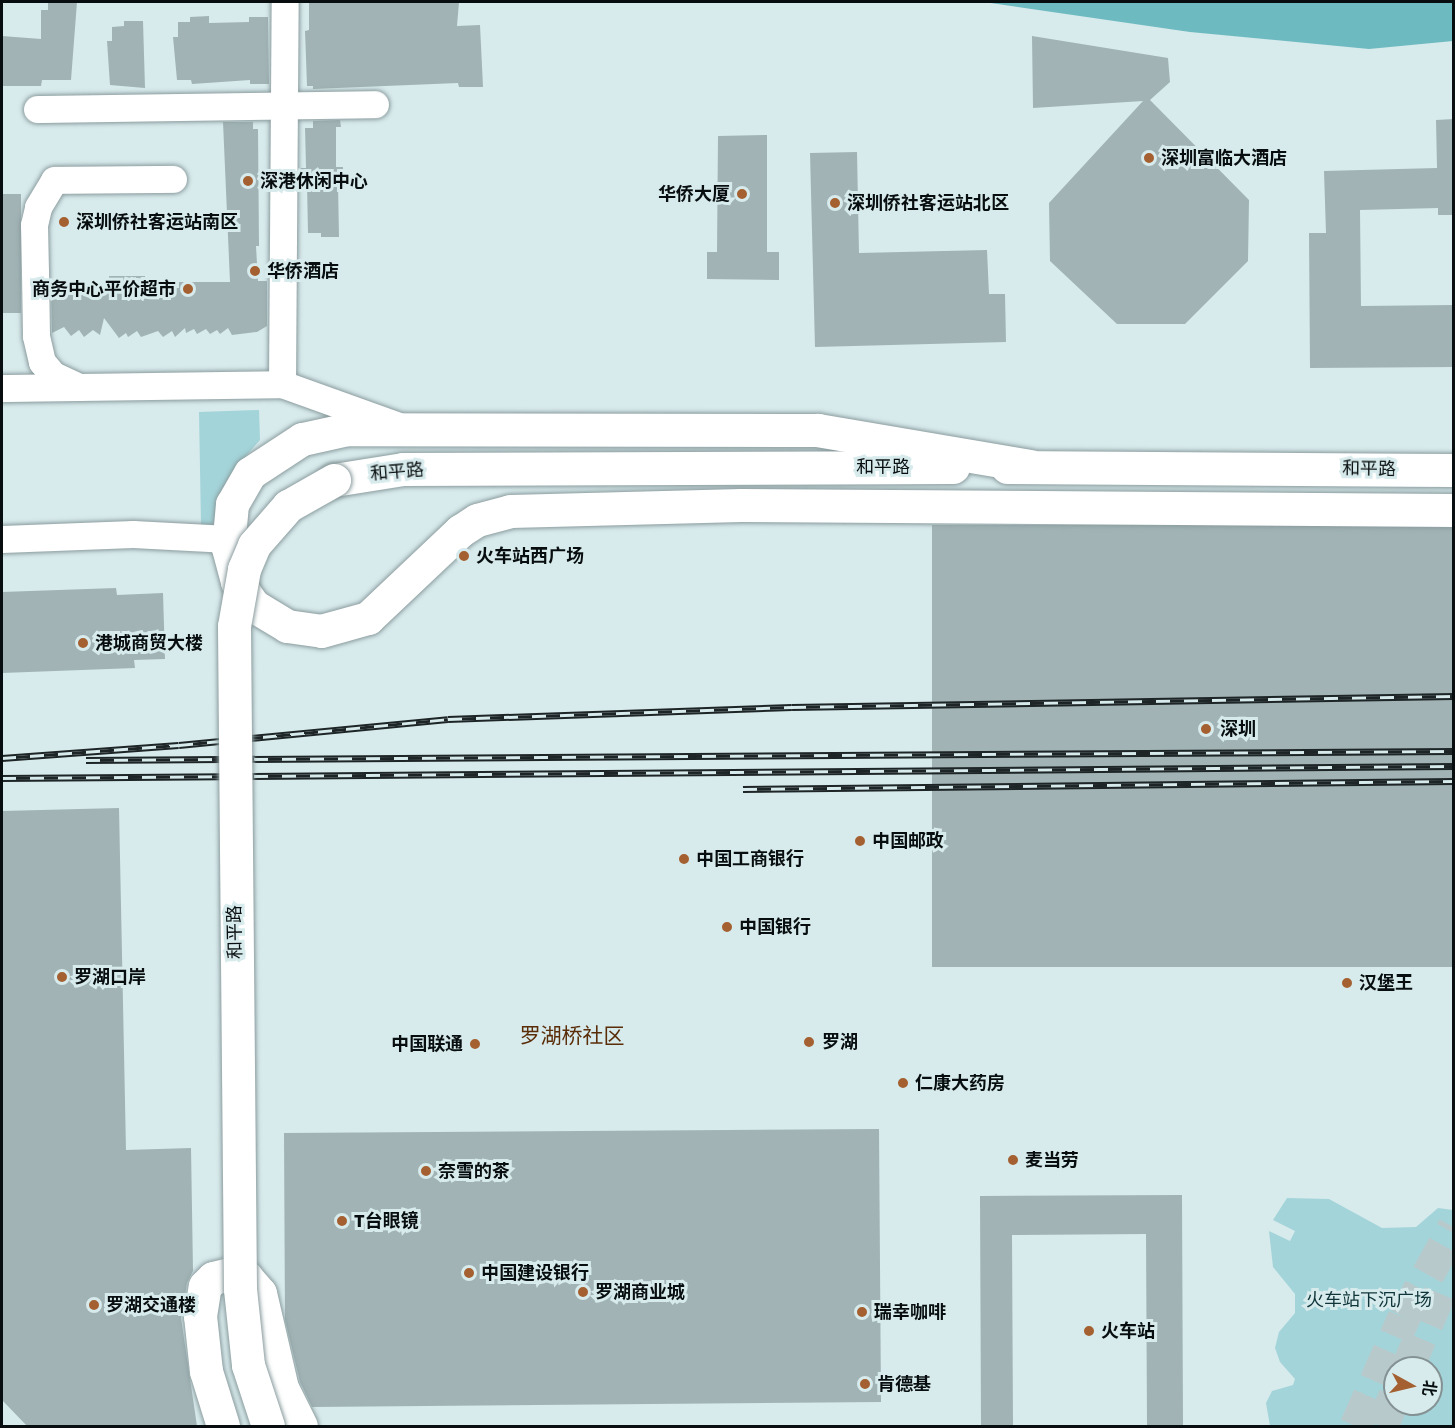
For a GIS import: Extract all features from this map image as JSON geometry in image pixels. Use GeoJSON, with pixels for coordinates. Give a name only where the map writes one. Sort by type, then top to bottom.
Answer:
{"type":"FeatureCollection","features":[{"type":"Feature","properties":{"kind":"main road"},"geometry":{"type":"LineString","coordinates":[[1030,466],[818,430],[403,428],[318,434],[294,443],[262,463],[245,478],[234,497],[228,539],[234,573],[254,606],[286,626],[321,631],[368,618],[460,531],[487,517],[522,510],[741,506],[1454,510]]}},
{"type":"Feature","properties":{"kind":"main road","name":"和平路"},"geometry":{"type":"LineString","coordinates":[[268,1426],[249,1365],[240,1289],[232,663],[244,568],[254,545],[275,519],[311,491],[334,480],[403,470],[1030,466],[1454,470]]}},
{"type":"Feature","properties":{"kind":"main road"},"geometry":{"type":"LineString","coordinates":[[223,1426],[206,1371],[200,1316],[205,1286],[213,1278],[233,1273],[246,1277],[260,1293],[282,1388],[301,1426]]}},
{"type":"Feature","properties":{"kind":"street"},"geometry":{"type":"LineString","coordinates":[[282,384],[285,2]]}},
{"type":"Feature","properties":{"kind":"street"},"geometry":{"type":"LineString","coordinates":[[37,109],[286,102],[375,104]]}},
{"type":"Feature","properties":{"kind":"street"},"geometry":{"type":"LineString","coordinates":[[86,388],[69,385],[42,362],[36,336],[34,249],[38,207],[54,180],[173,179]]}},
{"type":"Feature","properties":{"kind":"street"},"geometry":{"type":"LineString","coordinates":[[2,388],[282,384],[403,428]]}},
{"type":"Feature","properties":{"kind":"street"},"geometry":{"type":"LineString","coordinates":[[2,539],[133,534],[228,539]]}},
{"type":"Feature","properties":{"kind":"green space"},"geometry":{"type":"Polygon","coordinates":[[[259,410],[260,440],[238,465],[229,499],[212,525],[201,525],[199,412],[259,410]]]}},
{"type":"Feature","properties":{"kind":"green space","name":"火车站下沉广场"},"geometry":{"type":"Polygon","coordinates":[[[1287,1198],[1329,1199],[1382,1228],[1416,1227],[1438,1208],[1453,1210],[1453,1426],[1270,1426],[1266,1403],[1272,1391],[1293,1385],[1295,1379],[1280,1362],[1275,1348],[1279,1332],[1295,1313],[1295,1294],[1273,1267],[1269,1231],[1290,1241],[1295,1231],[1273,1220],[1287,1198]]]}},
{"type":"Feature","properties":{"kind":"shaded area"},"geometry":{"type":"Polygon","coordinates":[[[984,2],[1453,2],[1453,41],[1369,49],[1190,32],[984,2]]]}},
{"type":"Feature","properties":{"kind":"building"},"geometry":{"type":"Polygon","coordinates":[[[48,2],[77,2],[71,80],[42,80],[41,86],[2,86],[2,36],[41,39],[41,10],[48,10],[48,2]]]}},
{"type":"Feature","properties":{"kind":"building"},"geometry":{"type":"Polygon","coordinates":[[[309,2],[459,2],[457,26],[480,25],[483,87],[459,87],[458,83],[313,89],[313,86],[307,86],[305,31],[309,30],[309,2]]]}},
{"type":"Feature","properties":{"kind":"building"},"geometry":{"type":"Polygon","coordinates":[[[209,16],[209,23],[249,22],[249,17],[268,17],[269,84],[250,84],[250,80],[192,84],[191,80],[177,80],[173,37],[178,37],[178,22],[190,22],[190,17],[209,16]]]}},
{"type":"Feature","properties":{"kind":"building"},"geometry":{"type":"Polygon","coordinates":[[[124,21],[143,21],[145,88],[110,85],[107,41],[112,41],[112,27],[124,26],[124,21]]]}},
{"type":"Feature","properties":{"kind":"building"},"geometry":{"type":"Polygon","coordinates":[[[1032,36],[1168,58],[1170,82],[1150,100],[1249,200],[1248,261],[1185,324],[1117,324],[1050,261],[1049,203],[1143,101],[1033,108],[1032,36]]]}},
{"type":"Feature","properties":{"kind":"building"},"geometry":{"type":"Polygon","coordinates":[[[1454,119],[1454,215],[1438,215],[1438,208],[1360,210],[1361,306],[1454,305],[1454,367],[1310,368],[1309,233],[1326,233],[1324,171],[1437,168],[1436,120],[1454,119]]]}},
{"type":"Feature","properties":{"kind":"building"},"geometry":{"type":"Polygon","coordinates":[[[340,120],[341,127],[336,127],[336,167],[343,167],[343,184],[338,184],[339,237],[321,237],[321,233],[308,233],[307,184],[299,184],[299,168],[306,168],[305,128],[313,128],[313,121],[340,120]]]}},
{"type":"Feature","properties":{"kind":"building"},"geometry":{"type":"Polygon","coordinates":[[[223,122],[253,122],[253,129],[258,129],[259,246],[256,246],[258,281],[267,281],[267,326],[257,332],[232,335],[228,328],[220,334],[217,330],[210,334],[206,329],[197,334],[194,329],[186,333],[185,328],[175,337],[172,331],[163,337],[158,331],[141,337],[137,331],[128,337],[126,333],[119,338],[104,318],[100,335],[93,330],[84,337],[79,330],[71,336],[64,327],[52,333],[51,285],[72,285],[72,290],[110,290],[109,276],[145,276],[145,288],[179,288],[179,282],[230,282],[223,122]]]}},
{"type":"Feature","properties":{"kind":"building","name":"华侨大厦"},"geometry":{"type":"Polygon","coordinates":[[[767,135],[767,252],[779,252],[779,280],[707,279],[707,252],[717,252],[718,136],[767,135]]]}},
{"type":"Feature","properties":{"kind":"building","name":"深圳侨社客运站北区"},"geometry":{"type":"Polygon","coordinates":[[[857,152],[859,253],[987,250],[989,294],[1005,294],[1006,342],[815,347],[810,153],[857,152]]]}},
{"type":"Feature","properties":{"kind":"building"},"geometry":{"type":"Polygon","coordinates":[[[2,194],[21,194],[21,313],[2,313],[2,194]]]}},
{"type":"Feature","properties":{"kind":"building"},"geometry":{"type":"Polygon","coordinates":[[[932,525],[1454,525],[1454,967],[932,967],[932,525]]]}},
{"type":"Feature","properties":{"kind":"building","name":"港城商贸大楼"},"geometry":{"type":"Polygon","coordinates":[[[116,588],[117,595],[163,593],[165,659],[134,660],[135,668],[2,673],[2,592],[116,588]]]}},
{"type":"Feature","properties":{"kind":"building"},"geometry":{"type":"Polygon","coordinates":[[[119,808],[126,1150],[191,1148],[193,1271],[187,1283],[181,1318],[197,1426],[27,1426],[2,1400],[2,811],[119,808]]]}},
{"type":"Feature","properties":{"kind":"building","name":"罗湖商业城"},"geometry":{"type":"Polygon","coordinates":[[[879,1129],[881,1402],[312,1407],[300,1382],[285,1320],[284,1133],[879,1129]]]}},
{"type":"Feature","properties":{"kind":"building"},"geometry":{"type":"Polygon","coordinates":[[[1182,1195],[1183,1426],[1147,1426],[1146,1234],[1012,1235],[1013,1426],[981,1426],[980,1196],[1182,1195]]]}},
{"type":"Feature","properties":{"kind":"tunnel"},"geometry":{"type":"LineString","coordinates":[[1356,1426],[1404,1317],[1454,1227]]}},
{"type":"Feature","properties":{"kind":"tunnel"},"geometry":{"type":"LineString","coordinates":[[1412,1356],[1440,1293]]}},
{"type":"Feature","properties":{"kind":"tunnel"},"geometry":{"type":"LineString","coordinates":[[1382,1426],[1386,1416]]}},
{"type":"Feature","properties":{"kind":"railway"},"geometry":{"type":"LineString","coordinates":[[2,758],[179,745],[448,719],[792,707],[1454,696]]}},
{"type":"Feature","properties":{"kind":"railway"},"geometry":{"type":"LineString","coordinates":[[86,760],[1454,751]]}},
{"type":"Feature","properties":{"kind":"railway"},"geometry":{"type":"LineString","coordinates":[[2,778],[1454,766]]}},
{"type":"Feature","properties":{"kind":"railway"},"geometry":{"type":"LineString","coordinates":[[743,789],[1454,781]]}},
{"type":"Feature","properties":{"kind":"place","name":"深圳富临大酒店"},"geometry":{"type":"Point","coordinates":[1149,158]}},
{"type":"Feature","properties":{"kind":"place","name":"深港休闲中心"},"geometry":{"type":"Point","coordinates":[248,181]}},
{"type":"Feature","properties":{"kind":"place","name":"华侨大厦"},"geometry":{"type":"Point","coordinates":[742,194]}},
{"type":"Feature","properties":{"kind":"place","name":"深圳侨社客运站北区"},"geometry":{"type":"Point","coordinates":[835,203]}},
{"type":"Feature","properties":{"kind":"place","name":"深圳侨社客运站南区"},"geometry":{"type":"Point","coordinates":[64,222]}},
{"type":"Feature","properties":{"kind":"place","name":"华侨酒店"},"geometry":{"type":"Point","coordinates":[255,271]}},
{"type":"Feature","properties":{"kind":"place","name":"商务中心平价超市"},"geometry":{"type":"Point","coordinates":[188,289]}},
{"type":"Feature","properties":{"kind":"place","name":"火车站西广场"},"geometry":{"type":"Point","coordinates":[464,556]}},
{"type":"Feature","properties":{"kind":"place","name":"港城商贸大楼"},"geometry":{"type":"Point","coordinates":[83,643]}},
{"type":"Feature","properties":{"kind":"place","name":"深圳"},"geometry":{"type":"Point","coordinates":[1206,729]}},
{"type":"Feature","properties":{"kind":"place","name":"中国邮政"},"geometry":{"type":"Point","coordinates":[860,841]}},
{"type":"Feature","properties":{"kind":"place","name":"中国工商银行"},"geometry":{"type":"Point","coordinates":[684,859]}},
{"type":"Feature","properties":{"kind":"place","name":"中国银行"},"geometry":{"type":"Point","coordinates":[727,927]}},
{"type":"Feature","properties":{"kind":"place","name":"罗湖口岸"},"geometry":{"type":"Point","coordinates":[62,977]}},
{"type":"Feature","properties":{"kind":"place","name":"汉堡王"},"geometry":{"type":"Point","coordinates":[1347,983]}},
{"type":"Feature","properties":{"kind":"place","name":"罗湖"},"geometry":{"type":"Point","coordinates":[809,1042]}},
{"type":"Feature","properties":{"kind":"place","name":"中国联通"},"geometry":{"type":"Point","coordinates":[475,1044]}},
{"type":"Feature","properties":{"kind":"place","name":"仁康大药房"},"geometry":{"type":"Point","coordinates":[903,1083]}},
{"type":"Feature","properties":{"kind":"place","name":"麦当劳"},"geometry":{"type":"Point","coordinates":[1013,1160]}},
{"type":"Feature","properties":{"kind":"place","name":"奈雪的茶"},"geometry":{"type":"Point","coordinates":[426,1171]}},
{"type":"Feature","properties":{"kind":"place","name":"T台眼镜"},"geometry":{"type":"Point","coordinates":[342,1221]}},
{"type":"Feature","properties":{"kind":"place","name":"中国建设银行"},"geometry":{"type":"Point","coordinates":[469,1273]}},
{"type":"Feature","properties":{"kind":"place","name":"罗湖商业城"},"geometry":{"type":"Point","coordinates":[583,1292]}},
{"type":"Feature","properties":{"kind":"place","name":"罗湖交通楼"},"geometry":{"type":"Point","coordinates":[94,1305]}},
{"type":"Feature","properties":{"kind":"place","name":"瑞幸咖啡"},"geometry":{"type":"Point","coordinates":[862,1312]}},
{"type":"Feature","properties":{"kind":"place","name":"火车站"},"geometry":{"type":"Point","coordinates":[1089,1331]}},
{"type":"Feature","properties":{"kind":"place","name":"肯德基"},"geometry":{"type":"Point","coordinates":[865,1384]}},
{"type":"Feature","properties":{"kind":"district","name":"罗湖桥社区"},"geometry":{"type":"Point","coordinates":[572,1036]}}]}
